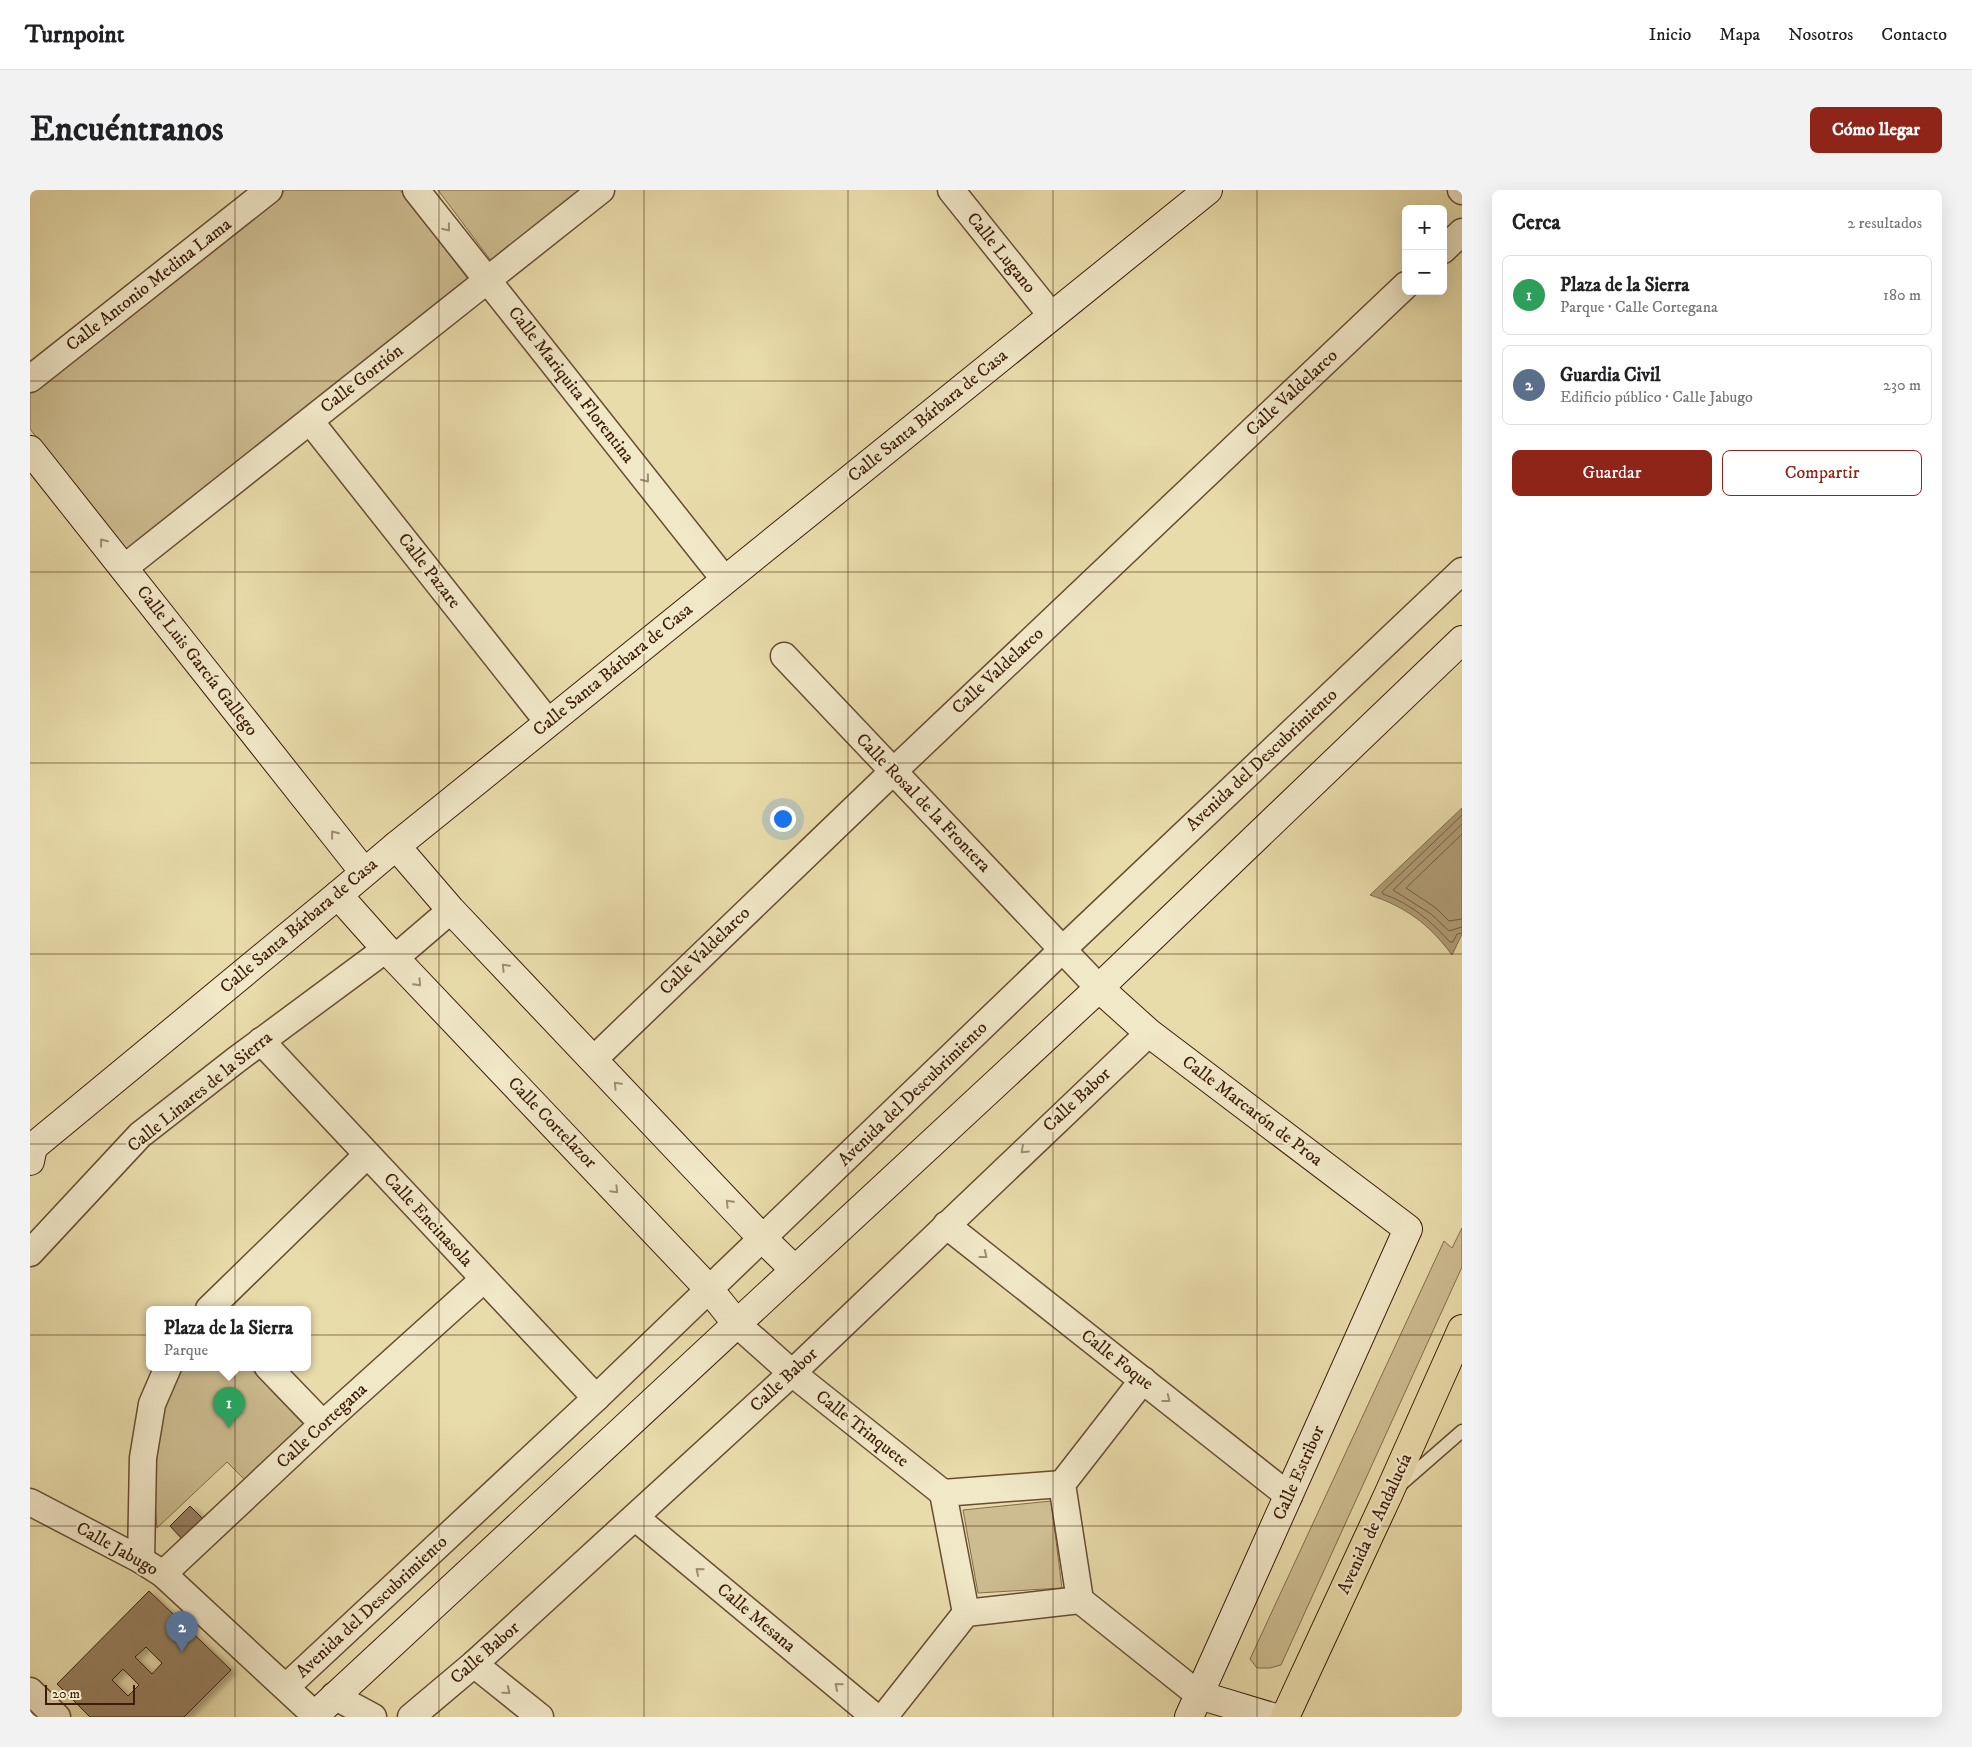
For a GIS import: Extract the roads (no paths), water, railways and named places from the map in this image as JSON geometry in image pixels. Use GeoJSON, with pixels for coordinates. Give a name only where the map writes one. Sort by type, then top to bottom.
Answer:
{"type":"FeatureCollection","features":[{"type":"Feature","properties":{"kind":"highway","name":"Avenida de Andalucía"},"geometry":{"type":"LineString","coordinates":[[1286,1717],[1462,1329]]}},
{"type":"Feature","properties":{"kind":"street","name":"Calle Antonio Medina Lama"},"geometry":{"type":"LineString","coordinates":[[30,379],[269,190]]}},
{"type":"Feature","properties":{"kind":"street","name":"Calle Mariquita Florentina"},"geometry":{"type":"LineString","coordinates":[[416,190],[725,580]]}},
{"type":"Feature","properties":{"kind":"street","name":"Calle Gorrión"},"geometry":{"type":"LineString","coordinates":[[124,568],[601,190]]}},
{"type":"Feature","properties":{"kind":"street","name":"Calle Lugano"},"geometry":{"type":"LineString","coordinates":[[951,190],[1052,316]]}},
{"type":"Feature","properties":{"kind":"street","name":"Calle Santa Bárbara de Casa"},"geometry":{"type":"LineString","coordinates":[[31,1153],[338,896],[364,872],[1208,190]]}},
{"type":"Feature","properties":{"kind":"street"},"geometry":{"type":"LineString","coordinates":[[1447,246],[1462,232]]}},
{"type":"Feature","properties":{"kind":"street","name":"Calle Valdelarco"},"geometry":{"type":"LineString","coordinates":[[592,1060],[893,771],[1402,289]]}},
{"type":"Feature","properties":{"kind":"street","name":"Calle Pazare"},"geometry":{"type":"LineString","coordinates":[[310,421],[548,722]]}},
{"type":"Feature","properties":{"kind":"street","name":"Calle Luis García Gallego"},"geometry":{"type":"LineString","coordinates":[[30,450],[364,872]]}},
{"type":"Feature","properties":{"kind":"street","name":"Avenida del Descubrimiento"},"geometry":{"type":"LineString","coordinates":[[321,1710],[286,1687],[596,1398],[1063,949],[1462,571]]}},
{"type":"Feature","properties":{"kind":"street"},"geometry":{"type":"LineString","coordinates":[[321,1710],[1099,988],[1462,640]]}},
{"type":"Feature","properties":{"kind":"street","name":"Calle Rosal de la Frontera"},"geometry":{"type":"LineString","coordinates":[[784,656],[1063,949]]}},
{"type":"Feature","properties":{"kind":"street"},"geometry":{"type":"LineString","coordinates":[[396,846],[451,910],[592,1060],[795,1270]]}},
{"type":"Feature","properties":{"kind":"street","name":"Calle Cortelazor"},"geometry":{"type":"LineString","coordinates":[[338,896],[390,954],[709,1288]]}},
{"type":"Feature","properties":{"kind":"street"},"geometry":{"type":"LineString","coordinates":[[390,954],[451,910]]}},
{"type":"Feature","properties":{"kind":"street"},"geometry":{"type":"LineString","coordinates":[[1063,949],[1099,988]]}},
{"type":"Feature","properties":{"kind":"street","name":"Calle Linares de la Sierra"},"geometry":{"type":"LineString","coordinates":[[30,1253],[140,1135],[261,1042],[390,954]]}},
{"type":"Feature","properties":{"kind":"street","name":"Calle Marcarón de Proa"},"geometry":{"type":"LineString","coordinates":[[1099,988],[1149,1033],[1408,1229]]}},
{"type":"Feature","properties":{"kind":"street","name":"Calle Babor"},"geometry":{"type":"LineString","coordinates":[[411,1717],[474,1664],[636,1518],[792,1373],[1149,1033]]}},
{"type":"Feature","properties":{"kind":"street","name":"Calle Encinasola"},"geometry":{"type":"LineString","coordinates":[[261,1042],[596,1398]]}},
{"type":"Feature","properties":{"kind":"street"},"geometry":{"type":"LineString","coordinates":[[213,1306],[367,1155]]}},
{"type":"Feature","properties":{"kind":"street","name":"Calle Foque"},"geometry":{"type":"LineString","coordinates":[[946,1225],[1289,1496]]}},
{"type":"Feature","properties":{"kind":"street","name":"Calle Estribor"},"geometry":{"type":"LineString","coordinates":[[1194,1706],[1408,1229]]}},
{"type":"Feature","properties":{"kind":"street","name":"Calle Cortegana"},"geometry":{"type":"LineString","coordinates":[[163,1574],[323,1424],[484,1279]]}},
{"type":"Feature","properties":{"kind":"street"},"geometry":{"type":"LineString","coordinates":[[709,1288],[737,1324]]}},
{"type":"Feature","properties":{"kind":"street","name":"Calle Trinquete"},"geometry":{"type":"LineString","coordinates":[[737,1324],[792,1373],[943,1493]]}},
{"type":"Feature","properties":{"kind":"street"},"geometry":{"type":"LineString","coordinates":[[141,1560],[143,1458],[152,1404],[166,1371]]}},
{"type":"Feature","properties":{"kind":"street"},"geometry":{"type":"LineString","coordinates":[[272,1371],[323,1424]]}},
{"type":"Feature","properties":{"kind":"street"},"geometry":{"type":"LineString","coordinates":[[1143,1380],[1062,1484],[1080,1600],[1194,1706],[1272,1717]]}},
{"type":"Feature","properties":{"kind":"street"},"geometry":{"type":"LineString","coordinates":[[966,1613],[943,1493],[1062,1484]]}},
{"type":"Feature","properties":{"kind":"street","name":"Calle Jabugo"},"geometry":{"type":"LineString","coordinates":[[30,1502],[141,1560],[163,1574],[286,1687]]}},
{"type":"Feature","properties":{"kind":"street","name":"Calle Mesana"},"geometry":{"type":"LineString","coordinates":[[636,1518],[876,1717]]}},
{"type":"Feature","properties":{"kind":"street"},"geometry":{"type":"LineString","coordinates":[[884,1717],[966,1613],[1080,1600]]}},
{"type":"Feature","properties":{"kind":"street"},"geometry":{"type":"LineString","coordinates":[[474,1664],[540,1717]]}},
{"type":"Feature","properties":{"kind":"street"},"geometry":{"type":"LineString","coordinates":[[30,1691],[58,1717]]}},
{"type":"Feature","properties":{"kind":"street"},"geometry":{"type":"LineString","coordinates":[[321,1710],[372,1717]]}},
{"type":"Feature","properties":{"kind":"lane"},"geometry":{"type":"LineString","coordinates":[[1388,1495],[1462,1431]]}},
{"type":"Feature","properties":{"kind":"water"},"geometry":{"type":"Polygon","coordinates":[[[1462,808],[1462,934],[1452,955],[1435,934],[1416,918],[1395,905],[1370,895],[1462,808]]]}},
{"type":"Feature","properties":{"kind":"place","name":"Plaza de la Sierra"},"geometry":{"type":"Point","coordinates":[229,1428]}},
{"type":"Feature","properties":{"kind":"place","name":"Guardia Civil"},"geometry":{"type":"Point","coordinates":[182,1652]}}]}
